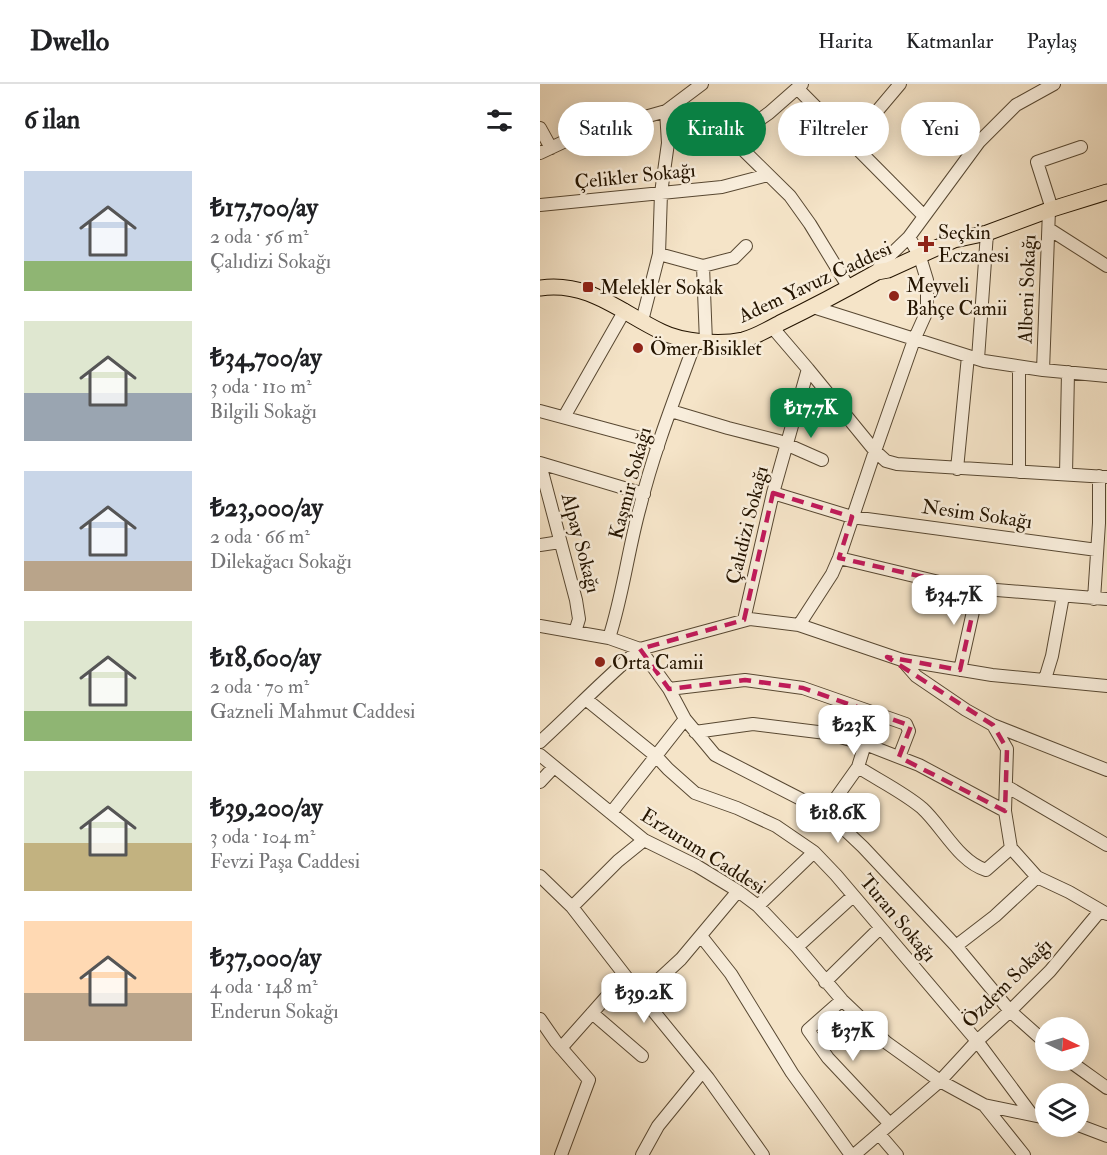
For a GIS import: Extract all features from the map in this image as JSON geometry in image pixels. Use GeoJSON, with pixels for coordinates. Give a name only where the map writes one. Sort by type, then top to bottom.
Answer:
{"type":"FeatureCollection","features":[{"type":"Feature","properties":{"kind":"main road","name":"Adem Yavuz Caddesi"},"geometry":{"type":"LineString","coordinates":[[543,285],[579,288],[625,310],[664,333],[701,341],[743,340],[813,308],[877,272],[920,257],[954,240],[987,233],[1107,192]]}},
{"type":"Feature","properties":{"kind":"street"},"geometry":{"type":"LineString","coordinates":[[678,102],[702,84]]}},
{"type":"Feature","properties":{"kind":"street"},"geometry":{"type":"LineString","coordinates":[[885,102],[900,84]]}},
{"type":"Feature","properties":{"kind":"street"},"geometry":{"type":"LineString","coordinates":[[766,115],[800,86],[815,102]]}},
{"type":"Feature","properties":{"kind":"street"},"geometry":{"type":"LineString","coordinates":[[877,272],[909,237],[979,142],[1016,105],[1046,86]]}},
{"type":"Feature","properties":{"kind":"street"},"geometry":{"type":"LineString","coordinates":[[540,128],[546,150],[574,136],[666,109]]}},
{"type":"Feature","properties":{"kind":"street","name":"Albeni Sokağı"},"geometry":{"type":"LineString","coordinates":[[1043,370],[1050,210],[1037,162],[1081,147]]}},
{"type":"Feature","properties":{"kind":"street"},"geometry":{"type":"LineString","coordinates":[[642,321],[659,254],[661,193],[666,156]]}},
{"type":"Feature","properties":{"kind":"street"},"geometry":{"type":"LineString","coordinates":[[749,156],[790,196],[849,288]]}},
{"type":"Feature","properties":{"kind":"street"},"geometry":{"type":"LineString","coordinates":[[865,156],[924,216]]}},
{"type":"Feature","properties":{"kind":"street","name":"Çelikler Sokağı"},"geometry":{"type":"LineString","coordinates":[[540,206],[722,187],[768,175]]}},
{"type":"Feature","properties":{"kind":"street"},"geometry":{"type":"LineString","coordinates":[[1049,229],[1106,264]]}},
{"type":"Feature","properties":{"kind":"street"},"geometry":{"type":"LineString","coordinates":[[957,469],[973,358],[987,233]]}},
{"type":"Feature","properties":{"kind":"street"},"geometry":{"type":"LineString","coordinates":[[799,625],[832,574],[839,558],[914,340],[927,311],[927,280],[920,257],[909,237]]}},
{"type":"Feature","properties":{"kind":"street"},"geometry":{"type":"LineString","coordinates":[[659,254],[703,266],[734,258],[746,246]]}},
{"type":"Feature","properties":{"kind":"street"},"geometry":{"type":"LineString","coordinates":[[701,341],[703,266]]}},
{"type":"Feature","properties":{"kind":"street"},"geometry":{"type":"LineString","coordinates":[[813,308],[973,358],[1019,367],[1107,376]]}},
{"type":"Feature","properties":{"kind":"street"},"geometry":{"type":"LineString","coordinates":[[564,417],[625,310]]}},
{"type":"Feature","properties":{"kind":"street"},"geometry":{"type":"LineString","coordinates":[[772,327],[875,451],[886,461],[957,469],[1103,476],[1103,524],[1097,550],[1101,599],[960,587],[839,558]]}},
{"type":"Feature","properties":{"kind":"street","name":"Kaşmir Sokağı"},"geometry":{"type":"LineString","coordinates":[[609,638],[644,494],[658,447],[701,341]]}},
{"type":"Feature","properties":{"kind":"street"},"geometry":{"type":"LineString","coordinates":[[1019,367],[1019,472]]}},
{"type":"Feature","properties":{"kind":"street","name":"Çalıdizi Sokağı"},"geometry":{"type":"LineString","coordinates":[[744,620],[773,493],[808,369]]}},
{"type":"Feature","properties":{"kind":"street"},"geometry":{"type":"LineString","coordinates":[[1066,474],[1068,372]]}},
{"type":"Feature","properties":{"kind":"street"},"geometry":{"type":"LineString","coordinates":[[540,411],[651,441],[658,447]]}},
{"type":"Feature","properties":{"kind":"street"},"geometry":{"type":"LineString","coordinates":[[671,411],[788,444],[822,460]]}},
{"type":"Feature","properties":{"kind":"street"},"geometry":{"type":"LineString","coordinates":[[540,464],[644,494]]}},
{"type":"Feature","properties":{"kind":"street","name":"Alpay Sokağı"},"geometry":{"type":"LineString","coordinates":[[540,464],[576,600],[579,619],[576,632]]}},
{"type":"Feature","properties":{"kind":"street","name":"Nesim Sokağı"},"geometry":{"type":"LineString","coordinates":[[773,493],[852,517],[1097,550]]}},
{"type":"Feature","properties":{"kind":"street"},"geometry":{"type":"LineString","coordinates":[[540,545],[560,542]]}},
{"type":"Feature","properties":{"kind":"street"},"geometry":{"type":"LineString","coordinates":[[960,670],[978,588]]}},
{"type":"Feature","properties":{"kind":"street"},"geometry":{"type":"LineString","coordinates":[[1045,679],[1052,656],[1063,596]]}},
{"type":"Feature","properties":{"kind":"street"},"geometry":{"type":"LineString","coordinates":[[540,742],[587,700],[607,676],[640,649],[750,619],[799,625],[902,660],[960,670],[1107,686]]}},
{"type":"Feature","properties":{"kind":"street"},"geometry":{"type":"LineString","coordinates":[[540,626],[609,638],[640,649],[669,689],[685,718],[715,755],[826,812],[863,847],[956,946],[1010,1011],[1035,1033]]}},
{"type":"Feature","properties":{"kind":"street"},"geometry":{"type":"LineString","coordinates":[[902,660],[916,676],[966,710],[993,725],[1107,770]]}},
{"type":"Feature","properties":{"kind":"street"},"geometry":{"type":"LineString","coordinates":[[669,689],[745,680],[802,688],[906,724],[909,730],[899,757]]}},
{"type":"Feature","properties":{"kind":"street","name":"Turan Sokağı"},"geometry":{"type":"LineString","coordinates":[[587,700],[656,756],[695,793],[731,805],[776,826],[814,852],[977,1041],[1032,1115]]}},
{"type":"Feature","properties":{"kind":"street"},"geometry":{"type":"LineString","coordinates":[[611,813],[685,718]]}},
{"type":"Feature","properties":{"kind":"street"},"geometry":{"type":"LineString","coordinates":[[695,732],[753,724],[826,734],[865,744],[919,765],[1005,811]]}},
{"type":"Feature","properties":{"kind":"street"},"geometry":{"type":"LineString","coordinates":[[993,725],[1007,749],[1005,811],[1011,848],[1036,877],[1069,892],[1103,912]]}},
{"type":"Feature","properties":{"kind":"street"},"geometry":{"type":"LineString","coordinates":[[826,812],[858,767],[865,744]]}},
{"type":"Feature","properties":{"kind":"street","name":"Erzurum Caddesi"},"geometry":{"type":"LineString","coordinates":[[540,755],[644,840],[697,866],[758,906],[797,947],[825,982],[886,1043],[940,1081],[984,1105],[1035,1116]]}},
{"type":"Feature","properties":{"kind":"street"},"geometry":{"type":"LineString","coordinates":[[540,782],[554,767]]}},
{"type":"Feature","properties":{"kind":"street"},"geometry":{"type":"LineString","coordinates":[[858,767],[922,808],[953,844],[977,867],[986,870],[1011,848]]}},
{"type":"Feature","properties":{"kind":"street"},"geometry":{"type":"LineString","coordinates":[[1006,786],[1107,845]]}},
{"type":"Feature","properties":{"kind":"street"},"geometry":{"type":"LineString","coordinates":[[572,907],[618,861],[644,840]]}},
{"type":"Feature","properties":{"kind":"street"},"geometry":{"type":"LineString","coordinates":[[758,906],[814,852]]}},
{"type":"Feature","properties":{"kind":"street"},"geometry":{"type":"LineString","coordinates":[[540,876],[572,907],[702,1072],[763,1155]]}},
{"type":"Feature","properties":{"kind":"street"},"geometry":{"type":"LineString","coordinates":[[956,946],[994,916],[1036,877]]}},
{"type":"Feature","properties":{"kind":"street"},"geometry":{"type":"LineString","coordinates":[[641,996],[681,959],[738,891]]}},
{"type":"Feature","properties":{"kind":"street"},"geometry":{"type":"LineString","coordinates":[[797,947],[853,896]]}},
{"type":"Feature","properties":{"kind":"street","name":"Özdem Sokağı"},"geometry":{"type":"LineString","coordinates":[[853,1155],[940,1081],[977,1041],[1050,971],[1103,912]]}},
{"type":"Feature","properties":{"kind":"street"},"geometry":{"type":"LineString","coordinates":[[825,982],[880,928]]}},
{"type":"Feature","properties":{"kind":"street"},"geometry":{"type":"LineString","coordinates":[[701,936],[731,974],[792,1073],[853,1155]]}},
{"type":"Feature","properties":{"kind":"street"},"geometry":{"type":"LineString","coordinates":[[561,1048],[625,976]]}},
{"type":"Feature","properties":{"kind":"street"},"geometry":{"type":"LineString","coordinates":[[842,1000],[808,1030],[828,1058],[890,1124]]}},
{"type":"Feature","properties":{"kind":"street"},"geometry":{"type":"LineString","coordinates":[[592,1013],[642,1056]]}},
{"type":"Feature","properties":{"kind":"street"},"geometry":{"type":"LineString","coordinates":[[540,1019],[589,1080],[561,1155]]}},
{"type":"Feature","properties":{"kind":"street"},"geometry":{"type":"LineString","coordinates":[[1083,1071],[1107,1088]]}},
{"type":"Feature","properties":{"kind":"street"},"geometry":{"type":"LineString","coordinates":[[642,1155],[658,1126],[702,1072]]}},
{"type":"Feature","properties":{"kind":"street"},"geometry":{"type":"LineString","coordinates":[[984,1105],[1024,1155]]}},
{"type":"Feature","properties":{"kind":"street"},"geometry":{"type":"LineString","coordinates":[[1089,1129],[1107,1136]]}},
{"type":"Feature","properties":{"kind":"street"},"geometry":{"type":"LineString","coordinates":[[879,1134],[897,1155]]}},
{"type":"Feature","properties":{"kind":"highlighted area"},"geometry":{"type":"Polygon","coordinates":[[[773,493],[852,517],[839,558],[978,589],[960,670],[887,657],[993,725],[1007,749],[1005,811],[899,757],[911,726],[803,688],[745,680],[669,689],[640,649],[744,620],[773,493]]]}},
{"type":"Feature","properties":{"kind":"place","name":"Seçkin Eczanesi"},"geometry":{"type":"Point","coordinates":[926,244]}},
{"type":"Feature","properties":{"kind":"place","name":"Melekler Sokak"},"geometry":{"type":"Point","coordinates":[588,287]}},
{"type":"Feature","properties":{"kind":"place","name":"Meyveli Bahçe Camii"},"geometry":{"type":"Point","coordinates":[894,296]}},
{"type":"Feature","properties":{"kind":"place","name":"Ömer Bisiklet"},"geometry":{"type":"Point","coordinates":[638,348]}},
{"type":"Feature","properties":{"kind":"place","name":"Orta Camii"},"geometry":{"type":"Point","coordinates":[600,662]}}]}
